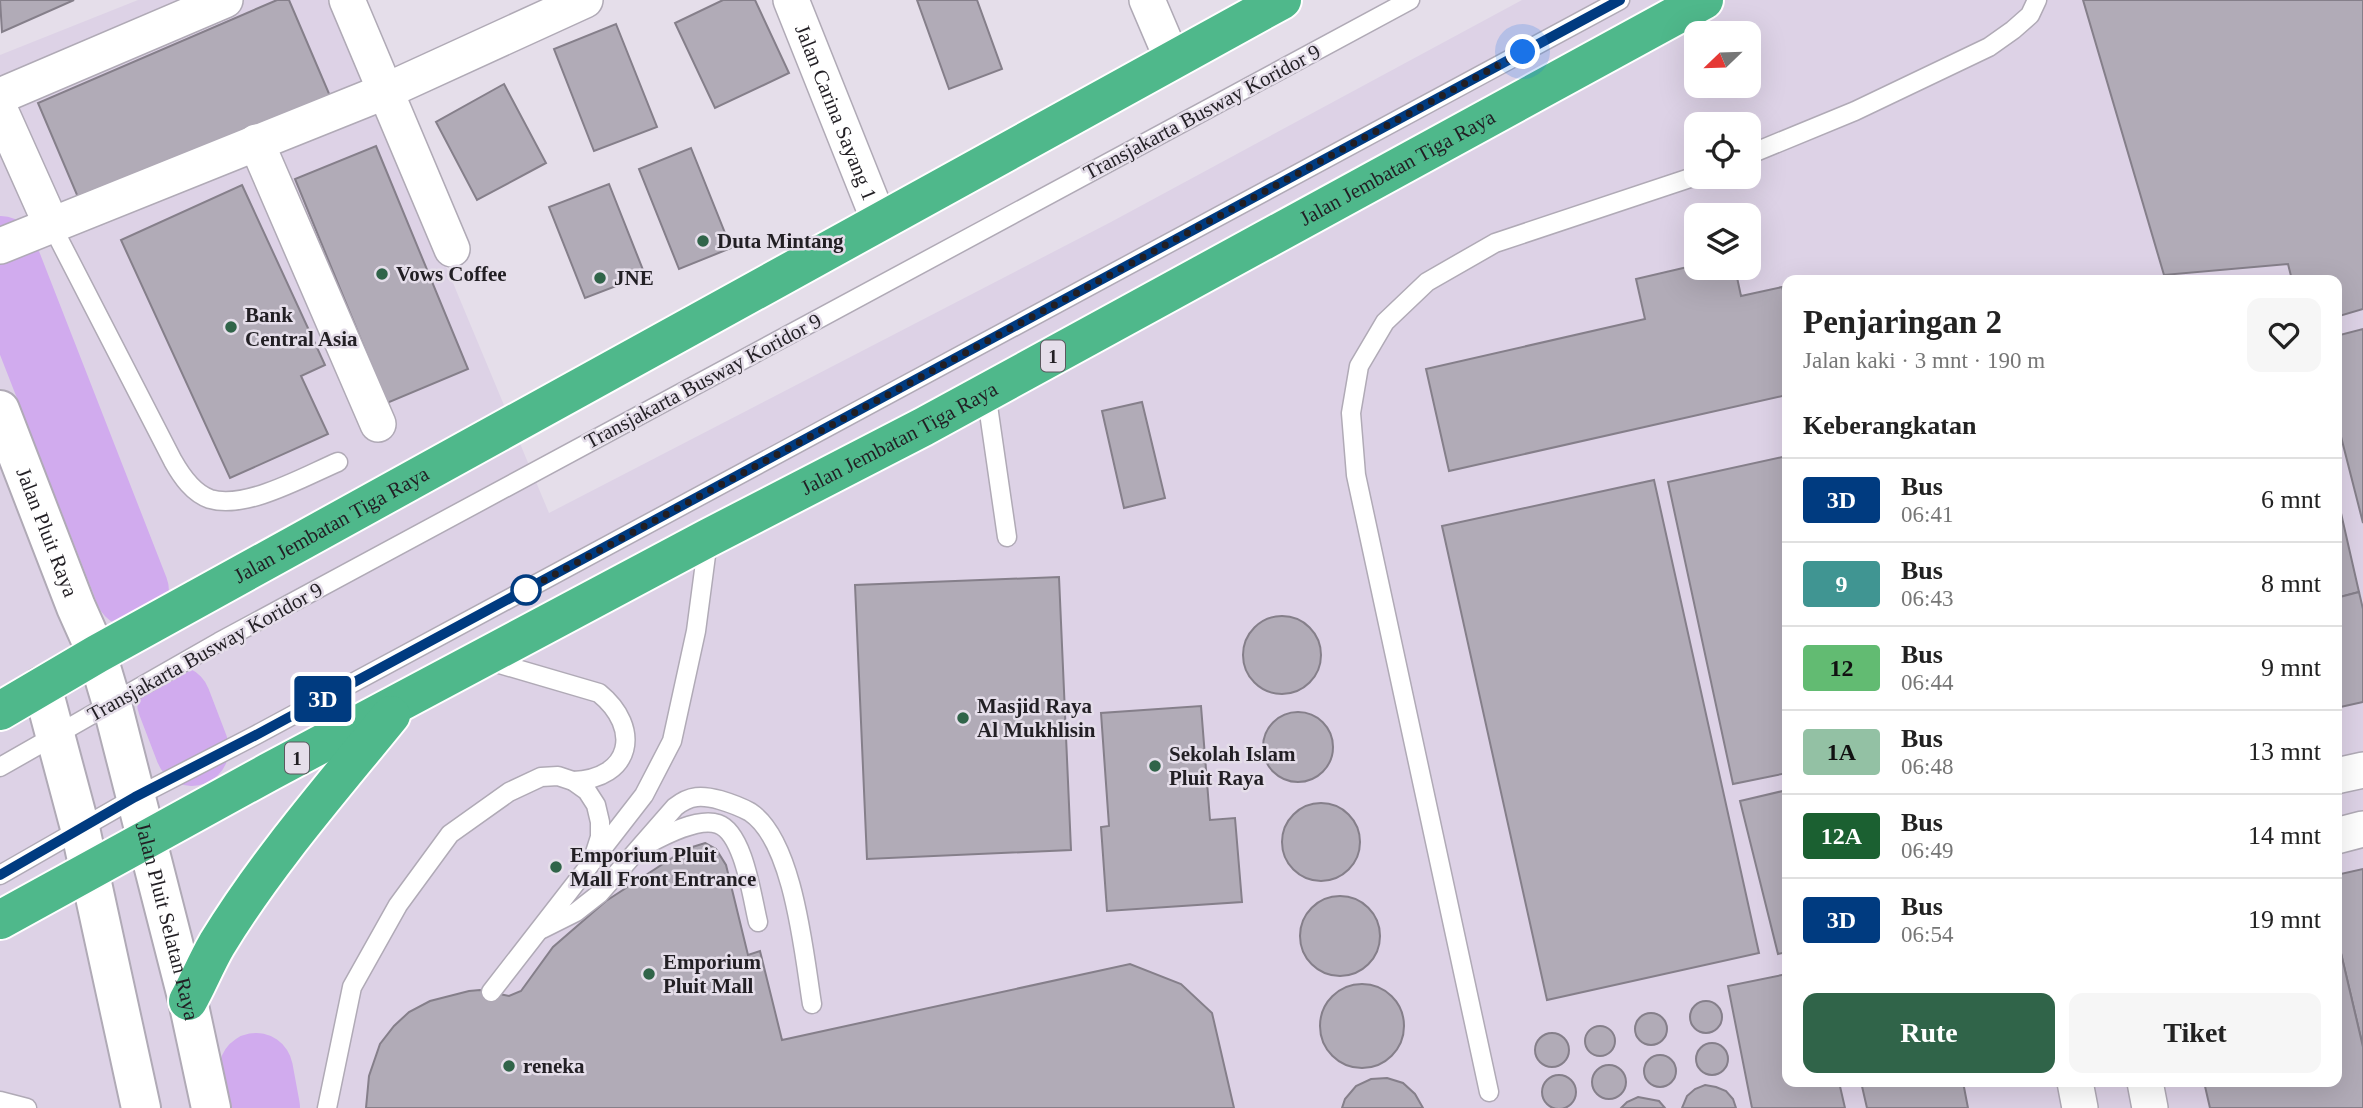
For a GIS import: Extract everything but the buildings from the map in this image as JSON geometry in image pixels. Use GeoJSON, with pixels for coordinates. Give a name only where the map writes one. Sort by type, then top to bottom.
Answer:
{"type":"FeatureCollection","features":[{"type":"Feature","properties":{"kind":"highway","name":"Jalan Jembatan Tiga Raya"},"geometry":{"type":"LineString","coordinates":[[43,686],[1282,0]]}},
{"type":"Feature","properties":{"kind":"highway","name":"Jalan Jembatan Tiga Raya"},"geometry":{"type":"LineString","coordinates":[[89,870],[708,538],[923,428],[1704,0]]}},
{"type":"Feature","properties":{"kind":"highway"},"geometry":{"type":"LineString","coordinates":[[0,711],[43,686]]}},
{"type":"Feature","properties":{"kind":"highway"},"geometry":{"type":"LineString","coordinates":[[188,1001],[217,945],[285,847],[399,705]]}},
{"type":"Feature","properties":{"kind":"highway","name":"1"},"geometry":{"type":"LineString","coordinates":[[0,920],[89,870]]}},
{"type":"Feature","properties":{"kind":"main road","name":"Jalan Pluit Raya"},"geometry":{"type":"LineString","coordinates":[[0,411],[97,654]]}},
{"type":"Feature","properties":{"kind":"main road","name":"Jalan Pluit Selatan Raya"},"geometry":{"type":"LineString","coordinates":[[97,654],[188,1001],[211,1108]]}},
{"type":"Feature","properties":{"kind":"main road"},"geometry":{"type":"LineString","coordinates":[[43,686],[80,828],[141,1108]]}},
{"type":"Feature","properties":{"kind":"street"},"geometry":{"type":"LineString","coordinates":[[0,96],[225,0]]}},
{"type":"Feature","properties":{"kind":"street"},"geometry":{"type":"LineString","coordinates":[[348,0],[452,249]]}},
{"type":"Feature","properties":{"kind":"street"},"geometry":{"type":"LineString","coordinates":[[0,110],[26,234],[386,91],[585,0]]}},
{"type":"Feature","properties":{"kind":"street","name":"Jalan Carina Sayang 1"},"geometry":{"type":"LineString","coordinates":[[791,0],[880,223]]}},
{"type":"Feature","properties":{"kind":"street"},"geometry":{"type":"LineString","coordinates":[[1147,0],[1173,61]]}},
{"type":"Feature","properties":{"kind":"street"},"geometry":{"type":"LineString","coordinates":[[256,142],[378,424]]}},
{"type":"Feature","properties":{"kind":"street"},"geometry":{"type":"LineString","coordinates":[[2342,775],[2363,770]]}},
{"type":"Feature","properties":{"kind":"street"},"geometry":{"type":"LineString","coordinates":[[2342,834],[2363,829]]}},
{"type":"Feature","properties":{"kind":"street"},"geometry":{"type":"LineString","coordinates":[[2076,1087],[2080,1108]]}},
{"type":"Feature","properties":{"kind":"street"},"geometry":{"type":"LineString","coordinates":[[2146,1087],[2150,1108]]}},
{"type":"Feature","properties":{"kind":"lane","name":"Transjakarta Busway Koridor 9"},"geometry":{"type":"LineString","coordinates":[[0,767],[232,636],[1410,0]]}},
{"type":"Feature","properties":{"kind":"lane"},"geometry":{"type":"LineString","coordinates":[[0,875],[135,797],[256,735],[1620,0]]}},
{"type":"Feature","properties":{"kind":"lane"},"geometry":{"type":"LineString","coordinates":[[1761,150],[1855,111],[1989,47],[2030,15],[2037,0]]}},
{"type":"Feature","properties":{"kind":"lane"},"geometry":{"type":"LineString","coordinates":[[1489,1092],[1356,475],[1351,413],[1359,366],[1385,322],[1427,282],[1495,243],[1684,180]]}},
{"type":"Feature","properties":{"kind":"lane"},"geometry":{"type":"LineString","coordinates":[[26,234],[193,489],[209,498],[225,502],[248,498],[272,491],[338,462]]}},
{"type":"Feature","properties":{"kind":"lane"},"geometry":{"type":"LineString","coordinates":[[986,393],[1007,537]]}},
{"type":"Feature","properties":{"kind":"lane"},"geometry":{"type":"LineString","coordinates":[[491,992],[644,795],[672,741],[696,631],[708,538]]}},
{"type":"Feature","properties":{"kind":"lane"},"geometry":{"type":"LineString","coordinates":[[484,659],[598,693],[612,704],[626,732],[625,748],[618,763],[606,774],[590,780],[573,781]]}},
{"type":"Feature","properties":{"kind":"lane"},"geometry":{"type":"LineString","coordinates":[[327,1108],[352,987],[398,905],[450,835],[509,792],[541,777],[558,776],[573,781],[587,791],[596,805],[600,837],[593,859]]}},
{"type":"Feature","properties":{"kind":"lane"},"geometry":{"type":"LineString","coordinates":[[537,932],[576,912],[599,894],[674,807],[684,800],[696,796],[728,802],[751,813],[767,830],[780,855],[797,911],[812,1004]]}},
{"type":"Feature","properties":{"kind":"lane"},"geometry":{"type":"LineString","coordinates":[[635,852],[665,835],[703,823],[719,824],[731,835],[741,851],[758,922]]}},
{"type":"Feature","properties":{"kind":"lane"},"geometry":{"type":"LineString","coordinates":[[0,1101],[27,1108]]}},
{"type":"Feature","properties":{"kind":"shaded area"},"geometry":{"type":"Polygon","coordinates":[[[138,0],[335,0],[549,513],[1111,222],[1522,0],[2363,0],[2363,1108],[0,1108],[0,55],[138,0]]]}},
{"type":"Feature","properties":{"kind":"waterway"},"geometry":{"type":"LineString","coordinates":[[0,253],[132,591]]}},
{"type":"Feature","properties":{"kind":"waterway"},"geometry":{"type":"LineString","coordinates":[[174,702],[192,749]]}},
{"type":"Feature","properties":{"kind":"waterway"},"geometry":{"type":"LineString","coordinates":[[256,1070],[263,1108]]}},
{"type":"Feature","properties":{"kind":"bus line","name":"3D"},"geometry":{"type":"LineString","coordinates":[[0,875],[135,797],[256,735],[1620,0]]}},
{"type":"Feature","properties":{"kind":"place","name":"Duta Mintang"},"geometry":{"type":"Point","coordinates":[703,241]}},
{"type":"Feature","properties":{"kind":"place","name":"Vows Coffee"},"geometry":{"type":"Point","coordinates":[382,274]}},
{"type":"Feature","properties":{"kind":"place","name":"JNE"},"geometry":{"type":"Point","coordinates":[600,278]}},
{"type":"Feature","properties":{"kind":"place","name":"Bank Central Asia"},"geometry":{"type":"Point","coordinates":[231,327]}},
{"type":"Feature","properties":{"kind":"place","name":"Masjid Raya Al Mukhlisin"},"geometry":{"type":"Point","coordinates":[963,718]}},
{"type":"Feature","properties":{"kind":"place","name":"Sekolah Islam Pluit Raya"},"geometry":{"type":"Point","coordinates":[1155,766]}},
{"type":"Feature","properties":{"kind":"place","name":"Emporium Pluit Mall Front Entrance"},"geometry":{"type":"Point","coordinates":[556,867]}},
{"type":"Feature","properties":{"kind":"place","name":"Emporium Pluit Mall"},"geometry":{"type":"Point","coordinates":[649,974]}},
{"type":"Feature","properties":{"kind":"place","name":"reneka"},"geometry":{"type":"Point","coordinates":[509,1066]}},
{"type":"Feature","properties":{"kind":"route"},"geometry":{"type":"LineString","coordinates":[[526,590],[524,591],[1523,52]]}}]}
